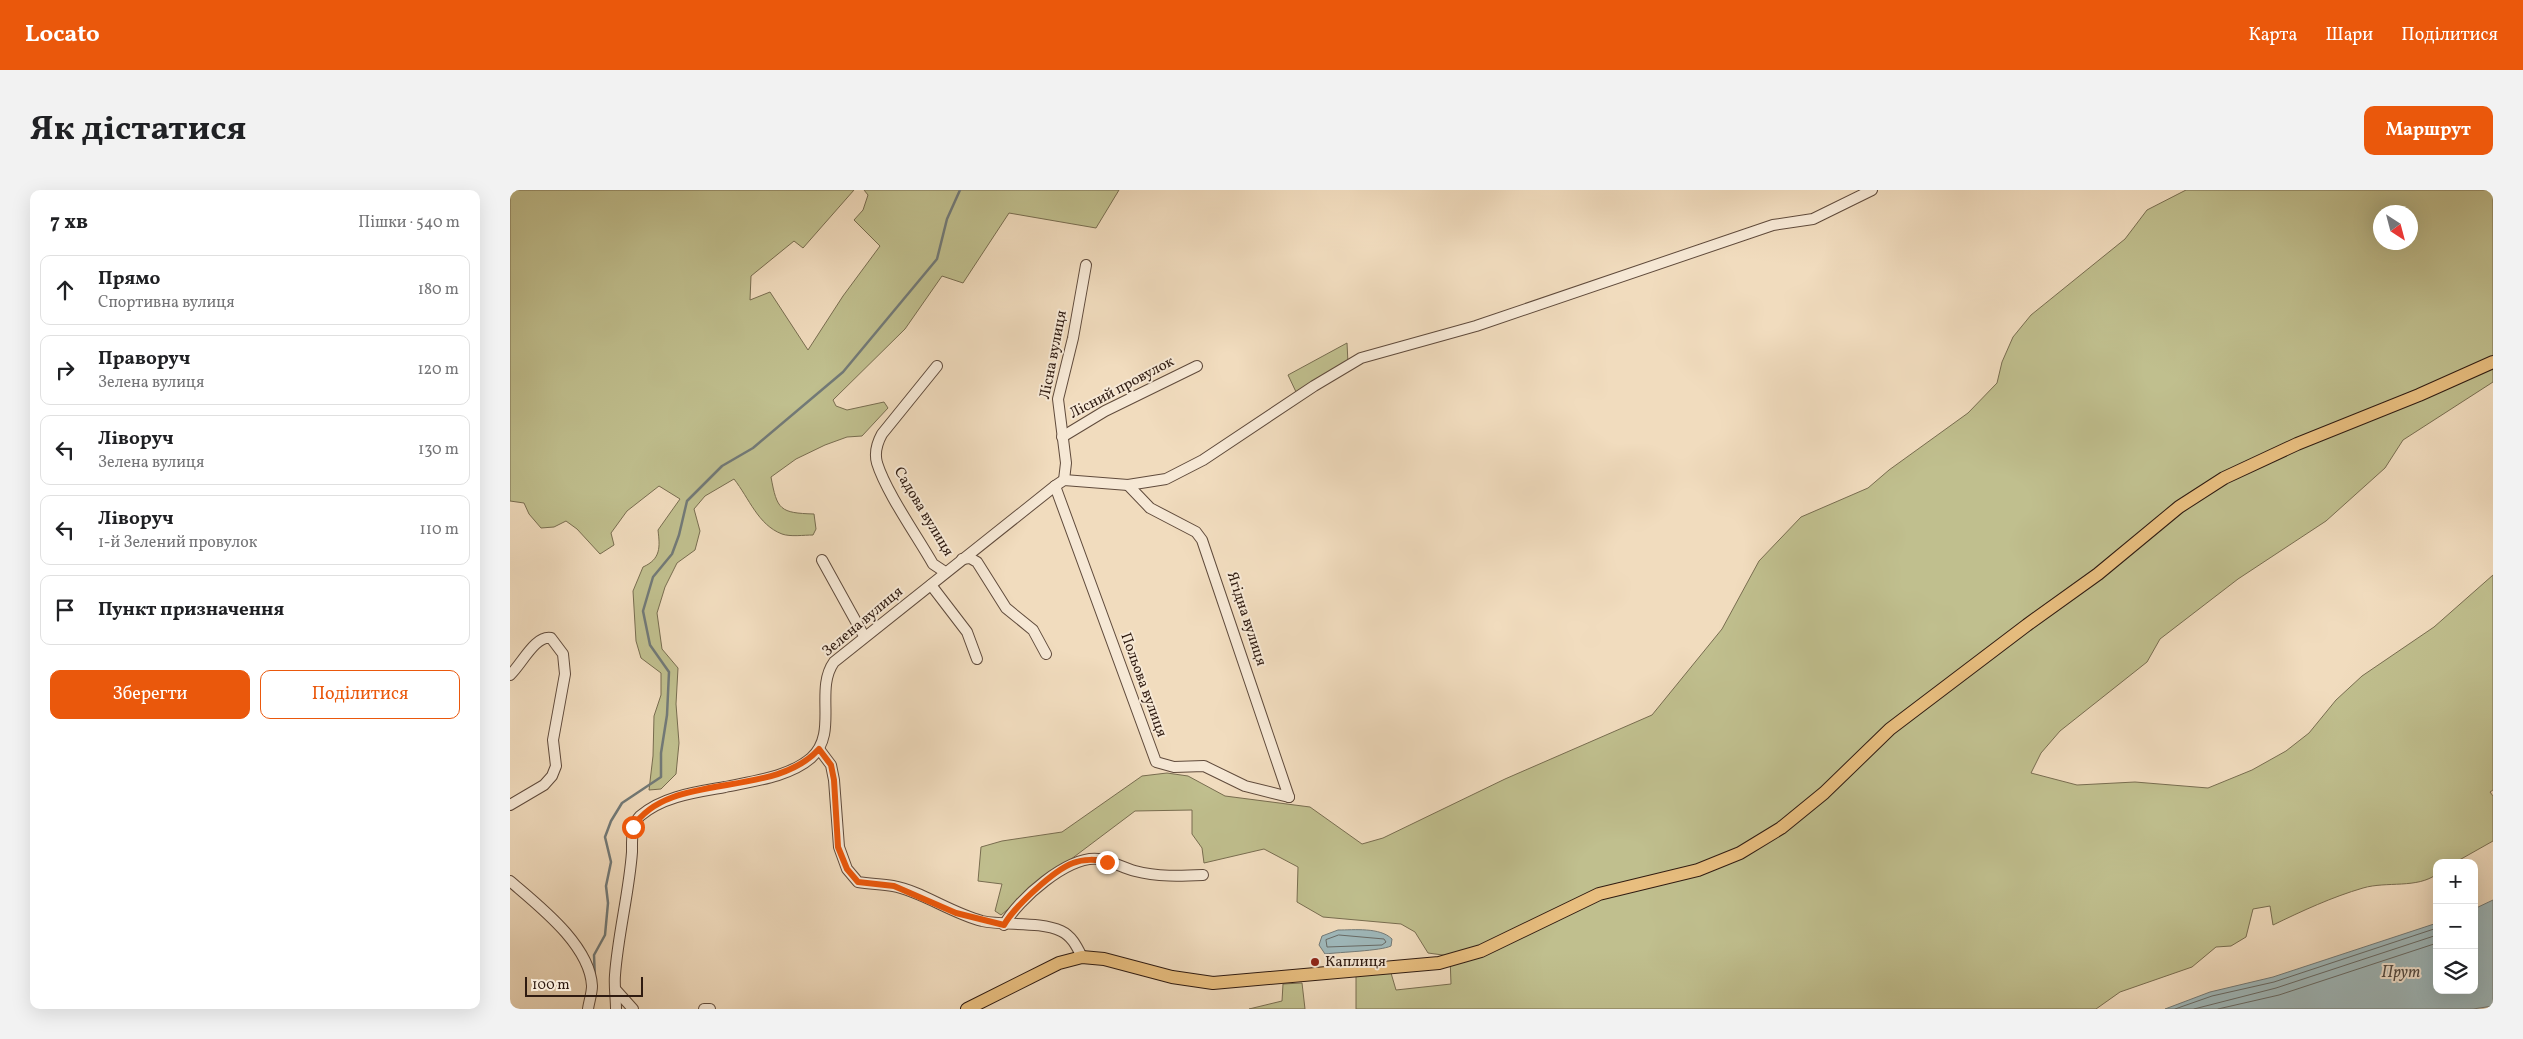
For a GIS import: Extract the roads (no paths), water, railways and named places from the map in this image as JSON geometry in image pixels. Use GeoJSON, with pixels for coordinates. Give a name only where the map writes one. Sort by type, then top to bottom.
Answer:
{"type":"FeatureCollection","features":[{"type":"Feature","properties":{"kind":"main road"},"geometry":{"type":"LineString","coordinates":[[966,1009],[1059,962],[1082,957],[1104,960],[1172,977],[1213,982],[1439,963],[1481,951],[1599,894],[1698,870],[1740,853],[1782,828],[1824,793],[1890,729],[2027,625],[2098,574],[2179,507],[2224,478],[2297,444],[2419,395],[2493,362]]}},
{"type":"Feature","properties":{"kind":"street"},"geometry":{"type":"LineString","coordinates":[[1060,483],[1128,485],[1166,479],[1203,460],[1314,386],[1361,358],[1476,326],[1774,225],[1813,219],[1872,190]]}},
{"type":"Feature","properties":{"kind":"street","name":"Лісна вулиця"},"geometry":{"type":"LineString","coordinates":[[1060,483],[1066,463],[1058,399],[1073,338],[1086,265]]}},
{"type":"Feature","properties":{"kind":"street","name":"Садова вулиця"},"geometry":{"type":"LineString","coordinates":[[937,366],[882,434],[876,444],[876,453],[885,481],[933,564],[945,572]]}},
{"type":"Feature","properties":{"kind":"street","name":"Лісний провулок"},"geometry":{"type":"LineString","coordinates":[[1062,437],[1105,411],[1197,366]]}},
{"type":"Feature","properties":{"kind":"street","name":"Зелена вулиця"},"geometry":{"type":"LineString","coordinates":[[819,749],[826,717],[826,679],[829,668],[864,636],[1060,483]]}},
{"type":"Feature","properties":{"kind":"street","name":"Польова вулиця"},"geometry":{"type":"LineString","coordinates":[[1060,483],[1156,762],[1174,767],[1204,766],[1245,786],[1289,797]]}},
{"type":"Feature","properties":{"kind":"street","name":"Ягідна вулиця"},"geometry":{"type":"LineString","coordinates":[[1128,485],[1150,508],[1196,532],[1202,540],[1289,797]]}},
{"type":"Feature","properties":{"kind":"street"},"geometry":{"type":"LineString","coordinates":[[962,559],[970,558],[977,562],[1006,608],[1033,630],[1046,654]]}},
{"type":"Feature","properties":{"kind":"street"},"geometry":{"type":"LineString","coordinates":[[822,560],[864,636]]}},
{"type":"Feature","properties":{"kind":"street"},"geometry":{"type":"LineString","coordinates":[[931,585],[968,632],[977,659]]}},
{"type":"Feature","properties":{"kind":"street"},"geometry":{"type":"LineString","coordinates":[[510,675],[521,665],[537,640],[544,636],[550,638],[563,654],[565,674],[553,740],[556,766],[552,776],[544,785],[510,806]]}},
{"type":"Feature","properties":{"kind":"street"},"geometry":{"type":"LineString","coordinates":[[616,1009],[615,970],[629,884],[633,827],[640,816],[665,801],[686,794],[782,772],[799,766],[819,749],[831,765],[838,847],[847,869],[858,882],[894,886],[956,913],[1004,925],[1046,927],[1060,930],[1070,937],[1082,957]]}},
{"type":"Feature","properties":{"kind":"street"},"geometry":{"type":"LineString","coordinates":[[1004,925],[1020,904],[1056,874],[1073,863],[1098,859],[1137,872],[1168,875],[1203,875]]}},
{"type":"Feature","properties":{"kind":"street"},"geometry":{"type":"LineString","coordinates":[[510,881],[557,922],[584,958],[592,986],[588,1009]]}},
{"type":"Feature","properties":{"kind":"street"},"geometry":{"type":"LineString","coordinates":[[616,990],[633,1009]]}},
{"type":"Feature","properties":{"kind":"street"},"geometry":{"type":"LineString","coordinates":[[704,1009],[710,1009]]}},
{"type":"Feature","properties":{"kind":"water","name":"Прут"},"geometry":{"type":"Polygon","coordinates":[[[2493,900],[2493,1006],[2473,1009],[2165,1009],[2210,992],[2273,977],[2433,924],[2433,994],[2478,994],[2478,907],[2493,900]]]}},
{"type":"Feature","properties":{"kind":"water"},"geometry":{"type":"Polygon","coordinates":[[[1338,930],[1366,930],[1381,933],[1392,939],[1391,946],[1325,954],[1319,945],[1322,936],[1338,930]]]}},
{"type":"Feature","properties":{"kind":"waterway"},"geometry":{"type":"LineString","coordinates":[[595,980],[594,955],[605,935],[608,903],[606,886],[611,862],[605,837],[611,821],[622,803],[661,777],[661,753],[667,715],[669,672],[650,645],[643,611],[653,577],[672,554],[679,535],[687,501],[722,466],[753,448],[843,372],[937,259],[947,219],[960,190]]}},
{"type":"Feature","properties":{"kind":"place","name":"Каплиця"},"geometry":{"type":"Point","coordinates":[1315,962]}}]}
